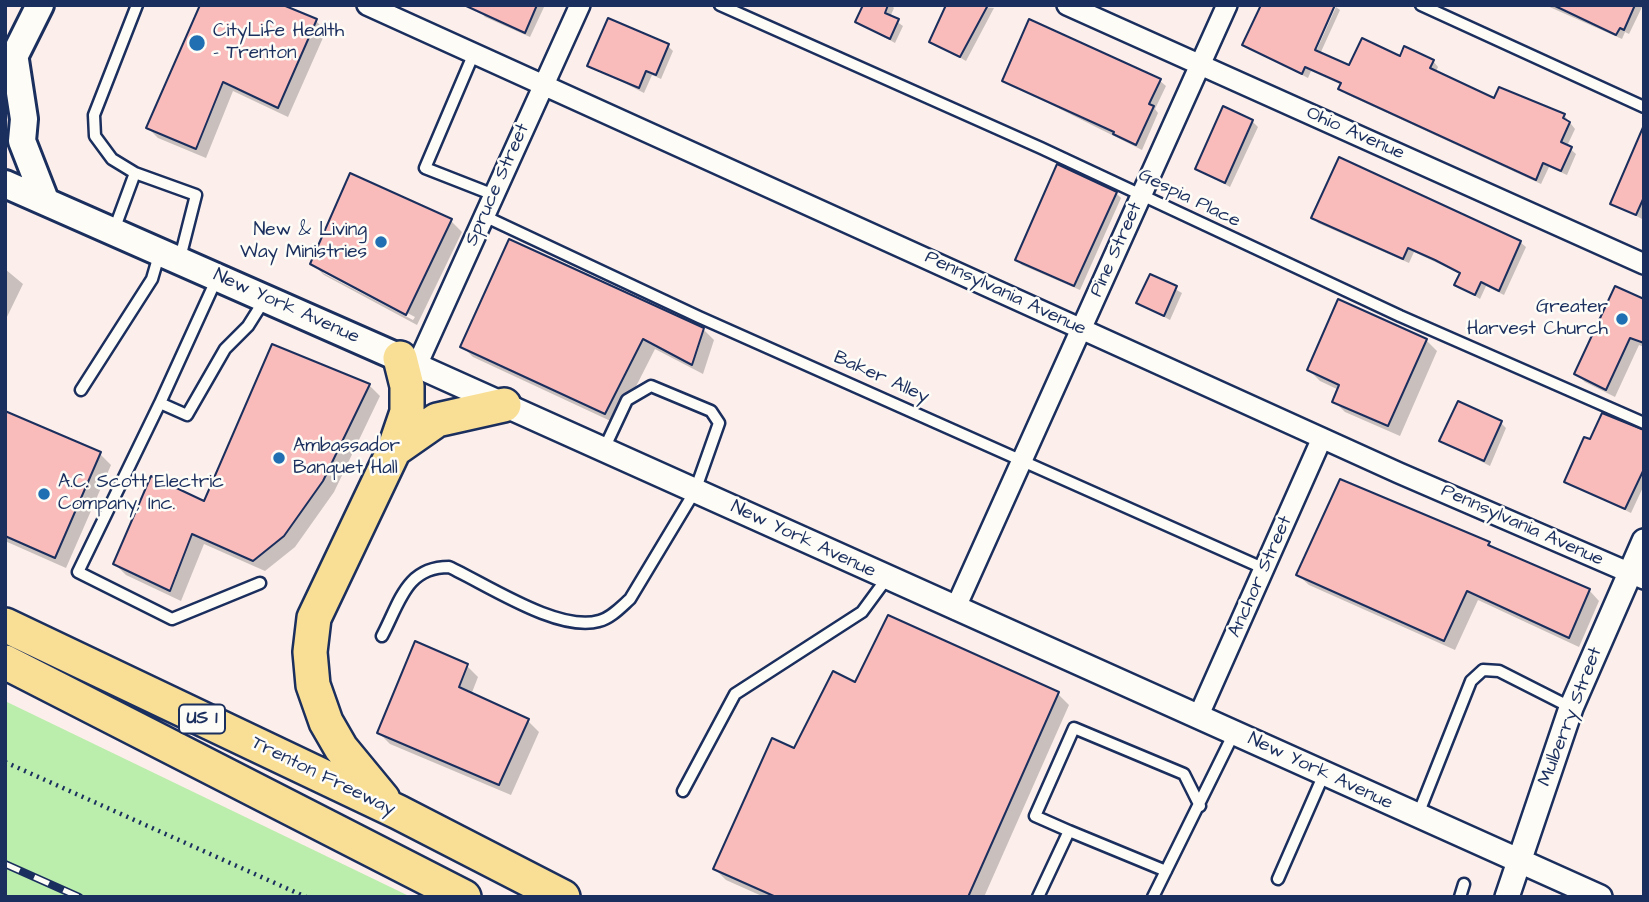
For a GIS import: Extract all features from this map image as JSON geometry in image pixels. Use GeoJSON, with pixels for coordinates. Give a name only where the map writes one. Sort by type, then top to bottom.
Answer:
{"type":"FeatureCollection","features":[{"type":"Feature","properties":{"kind":"highway"},"geometry":{"type":"LineString","coordinates":[[398,812],[375,792],[326,722],[313,685],[310,652],[319,607],[394,450],[408,404],[408,362]]}},
{"type":"Feature","properties":{"kind":"highway"},"geometry":{"type":"LineString","coordinates":[[394,450],[437,420],[504,405]]}},
{"type":"Feature","properties":{"kind":"highway","name":"Trenton Freeway"},"geometry":{"type":"LineString","coordinates":[[5,625],[398,812],[563,897]]}},
{"type":"Feature","properties":{"kind":"highway","name":"US 1"},"geometry":{"type":"LineString","coordinates":[[5,662],[464,897]]}},
{"type":"Feature","properties":{"kind":"main road"},"geometry":{"type":"LineString","coordinates":[[40,5],[10,67],[24,119],[22,141],[45,200]]}},
{"type":"Feature","properties":{"kind":"main road","name":"New York Avenue"},"geometry":{"type":"LineString","coordinates":[[5,184],[408,362]]}},
{"type":"Feature","properties":{"kind":"street","name":"Pennsylvania Avenue"},"geometry":{"type":"LineString","coordinates":[[367,5],[1322,438],[1637,576]]}},
{"type":"Feature","properties":{"kind":"street","name":"Spruce Street"},"geometry":{"type":"LineString","coordinates":[[408,362],[484,216],[580,5]]}},
{"type":"Feature","properties":{"kind":"street","name":"Ohio Avenue"},"geometry":{"type":"LineString","coordinates":[[1067,5],[1644,264]]}},
{"type":"Feature","properties":{"kind":"street","name":"Pine Street"},"geometry":{"type":"LineString","coordinates":[[955,609],[1227,5]]}},
{"type":"Feature","properties":{"kind":"street","name":"New York Avenue"},"geometry":{"type":"LineString","coordinates":[[408,362],[1600,897]]}},
{"type":"Feature","properties":{"kind":"street","name":"Anchor Street"},"geometry":{"type":"LineString","coordinates":[[1198,717],[1322,438]]}},
{"type":"Feature","properties":{"kind":"street","name":"Mulberry Street"},"geometry":{"type":"LineString","coordinates":[[1507,897],[1571,708],[1637,576],[1644,541]]}},
{"type":"Feature","properties":{"kind":"lane"},"geometry":{"type":"LineString","coordinates":[[81,390],[152,279],[170,256],[196,195],[135,173],[112,159],[95,136],[94,115],[137,5]]}},
{"type":"Feature","properties":{"kind":"lane","name":"Gespia Place"},"geometry":{"type":"LineString","coordinates":[[720,5],[1142,195],[1400,316],[1644,423]]}},
{"type":"Feature","properties":{"kind":"lane"},"geometry":{"type":"LineString","coordinates":[[1421,5],[1644,107]]}},
{"type":"Feature","properties":{"kind":"lane"},"geometry":{"type":"LineString","coordinates":[[474,53],[425,168],[494,195]]}},
{"type":"Feature","properties":{"kind":"lane"},"geometry":{"type":"LineString","coordinates":[[114,230],[135,173]]}},
{"type":"Feature","properties":{"kind":"lane","name":"Baker Alley"},"geometry":{"type":"LineString","coordinates":[[484,216],[699,317],[1265,569]]}},
{"type":"Feature","properties":{"kind":"lane"},"geometry":{"type":"LineString","coordinates":[[218,277],[78,572],[172,619],[260,583]]}},
{"type":"Feature","properties":{"kind":"lane"},"geometry":{"type":"LineString","coordinates":[[160,403],[187,415],[225,349],[248,326],[265,298]]}},
{"type":"Feature","properties":{"kind":"lane"},"geometry":{"type":"LineString","coordinates":[[382,636],[409,585],[419,572],[435,567],[449,567],[547,615],[577,622],[599,621],[629,599],[695,491],[719,423],[711,411],[651,386],[627,400],[604,451]]}},
{"type":"Feature","properties":{"kind":"lane"},"geometry":{"type":"LineString","coordinates":[[683,791],[735,694],[862,612],[887,578]]}},
{"type":"Feature","properties":{"kind":"lane"},"geometry":{"type":"LineString","coordinates":[[1417,817],[1471,681],[1483,670],[1499,671],[1571,708]]}},
{"type":"Feature","properties":{"kind":"lane"},"geometry":{"type":"LineString","coordinates":[[1166,871],[1035,816],[1074,728],[1184,774],[1200,806]]}},
{"type":"Feature","properties":{"kind":"lane"},"geometry":{"type":"LineString","coordinates":[[1153,897],[1234,732]]}},
{"type":"Feature","properties":{"kind":"lane"},"geometry":{"type":"LineString","coordinates":[[1278,879],[1324,773]]}},
{"type":"Feature","properties":{"kind":"lane"},"geometry":{"type":"LineString","coordinates":[[1038,897],[1069,831]]}},
{"type":"Feature","properties":{"kind":"lane"},"geometry":{"type":"LineString","coordinates":[[1460,897],[1464,884]]}},
{"type":"Feature","properties":{"kind":"path"},"geometry":{"type":"LineString","coordinates":[[5,762],[306,897]]}},
{"type":"Feature","properties":{"kind":"green space"},"geometry":{"type":"Polygon","coordinates":[[[5,701],[411,897],[5,897],[5,701]]]}},
{"type":"Feature","properties":{"kind":"building"},"geometry":{"type":"Polygon","coordinates":[[[200,5],[283,5],[317,19],[278,108],[223,82],[196,149],[146,128],[200,5]]]}},
{"type":"Feature","properties":{"kind":"building"},"geometry":{"type":"Polygon","coordinates":[[[464,5],[537,5],[525,33],[464,5]]]}},
{"type":"Feature","properties":{"kind":"building"},"geometry":{"type":"Polygon","coordinates":[[[863,5],[888,5],[885,13],[899,19],[890,39],[855,22],[863,5]]]}},
{"type":"Feature","properties":{"kind":"building"},"geometry":{"type":"Polygon","coordinates":[[[946,5],[988,5],[960,57],[929,42],[946,5]]]}},
{"type":"Feature","properties":{"kind":"building"},"geometry":{"type":"Polygon","coordinates":[[[1261,5],[1335,5],[1315,50],[1349,65],[1362,38],[1400,56],[1404,46],[1434,60],[1430,68],[1494,98],[1499,87],[1565,114],[1563,118],[1570,122],[1561,142],[1572,147],[1561,171],[1543,163],[1536,180],[1338,89],[1341,83],[1305,67],[1302,74],[1242,45],[1261,5]]]}},
{"type":"Feature","properties":{"kind":"building"},"geometry":{"type":"Polygon","coordinates":[[[1553,5],[1635,5],[1624,30],[1620,28],[1616,35],[1553,5]]]}},
{"type":"Feature","properties":{"kind":"building"},"geometry":{"type":"Polygon","coordinates":[[[608,18],[669,44],[656,75],[646,71],[639,88],[587,66],[608,18]]]}},
{"type":"Feature","properties":{"kind":"building"},"geometry":{"type":"Polygon","coordinates":[[[1029,19],[1161,79],[1149,104],[1154,106],[1136,145],[1113,134],[1114,132],[1002,81],[1029,19]]]}},
{"type":"Feature","properties":{"kind":"building"},"geometry":{"type":"Polygon","coordinates":[[[1223,106],[1253,120],[1225,183],[1195,169],[1223,106]]]}},
{"type":"Feature","properties":{"kind":"building"},"geometry":{"type":"Polygon","coordinates":[[[1644,125],[1644,197],[1636,215],[1610,204],[1644,125]]]}},
{"type":"Feature","properties":{"kind":"building"},"geometry":{"type":"Polygon","coordinates":[[[1339,157],[1521,241],[1499,291],[1481,282],[1475,295],[1454,285],[1460,273],[1435,260],[1408,248],[1403,259],[1311,218],[1339,157]]]}},
{"type":"Feature","properties":{"kind":"building"},"geometry":{"type":"Polygon","coordinates":[[[1057,164],[1117,192],[1074,286],[1015,260],[1057,164]]]}},
{"type":"Feature","properties":{"kind":"building","name":"New & Living Way Ministries"},"geometry":{"type":"Polygon","coordinates":[[[350,173],[452,219],[406,315],[310,264],[350,173]]]}},
{"type":"Feature","properties":{"kind":"building"},"geometry":{"type":"Polygon","coordinates":[[[509,239],[704,328],[692,365],[643,339],[605,414],[460,347],[509,239]]]}},
{"type":"Feature","properties":{"kind":"building"},"geometry":{"type":"Polygon","coordinates":[[[1150,274],[1177,286],[1164,316],[1136,303],[1150,274]]]}},
{"type":"Feature","properties":{"kind":"building","name":"Greater Harvest Church"},"geometry":{"type":"Polygon","coordinates":[[[1615,286],[1644,299],[1644,343],[1630,338],[1606,390],[1574,374],[1615,286]]]}},
{"type":"Feature","properties":{"kind":"building"},"geometry":{"type":"Polygon","coordinates":[[[1338,299],[1427,339],[1388,426],[1332,402],[1339,385],[1307,370],[1338,299]]]}},
{"type":"Feature","properties":{"kind":"building","name":"Ambassador Banquet Hall"},"geometry":{"type":"Polygon","coordinates":[[[272,344],[370,384],[323,481],[284,536],[253,561],[192,534],[170,591],[113,564],[151,476],[204,501],[272,344]]]}},
{"type":"Feature","properties":{"kind":"building"},"geometry":{"type":"Polygon","coordinates":[[[1458,401],[1502,421],[1484,461],[1439,441],[1458,401]]]}},
{"type":"Feature","properties":{"kind":"building","name":"A.C. Scott Electric Company, Inc."},"geometry":{"type":"Polygon","coordinates":[[[5,411],[101,452],[55,558],[5,536],[5,411]]]}},
{"type":"Feature","properties":{"kind":"building"},"geometry":{"type":"Polygon","coordinates":[[[1602,413],[1644,430],[1644,469],[1625,509],[1564,482],[1584,437],[1590,439],[1602,413]]]}},
{"type":"Feature","properties":{"kind":"building"},"geometry":{"type":"Polygon","coordinates":[[[1340,479],[1490,542],[1488,545],[1590,589],[1569,638],[1467,591],[1444,641],[1296,575],[1340,479]]]}},
{"type":"Feature","properties":{"kind":"building"},"geometry":{"type":"Polygon","coordinates":[[[888,615],[1059,692],[968,897],[776,897],[713,869],[772,738],[794,748],[833,671],[855,682],[888,615]]]}},
{"type":"Feature","properties":{"kind":"building"},"geometry":{"type":"Polygon","coordinates":[[[415,641],[468,664],[459,687],[529,719],[499,785],[377,733],[415,641]]]}},
{"type":"Feature","properties":{"kind":"railway"},"geometry":{"type":"LineString","coordinates":[[5,864],[79,897]]}},
{"type":"Feature","properties":{"kind":"place","name":"CityLife Health - Trenton"},"geometry":{"type":"Point","coordinates":[197,43]}},
{"type":"Feature","properties":{"kind":"place","name":"New & Living Way Ministries"},"geometry":{"type":"Point","coordinates":[381,242]}},
{"type":"Feature","properties":{"kind":"place","name":"Greater Harvest Church"},"geometry":{"type":"Point","coordinates":[1622,319]}},
{"type":"Feature","properties":{"kind":"place","name":"Ambassador Banquet Hall"},"geometry":{"type":"Point","coordinates":[279,458]}},
{"type":"Feature","properties":{"kind":"place","name":"A.C. Scott Electric Company, Inc."},"geometry":{"type":"Point","coordinates":[44,494]}}]}
